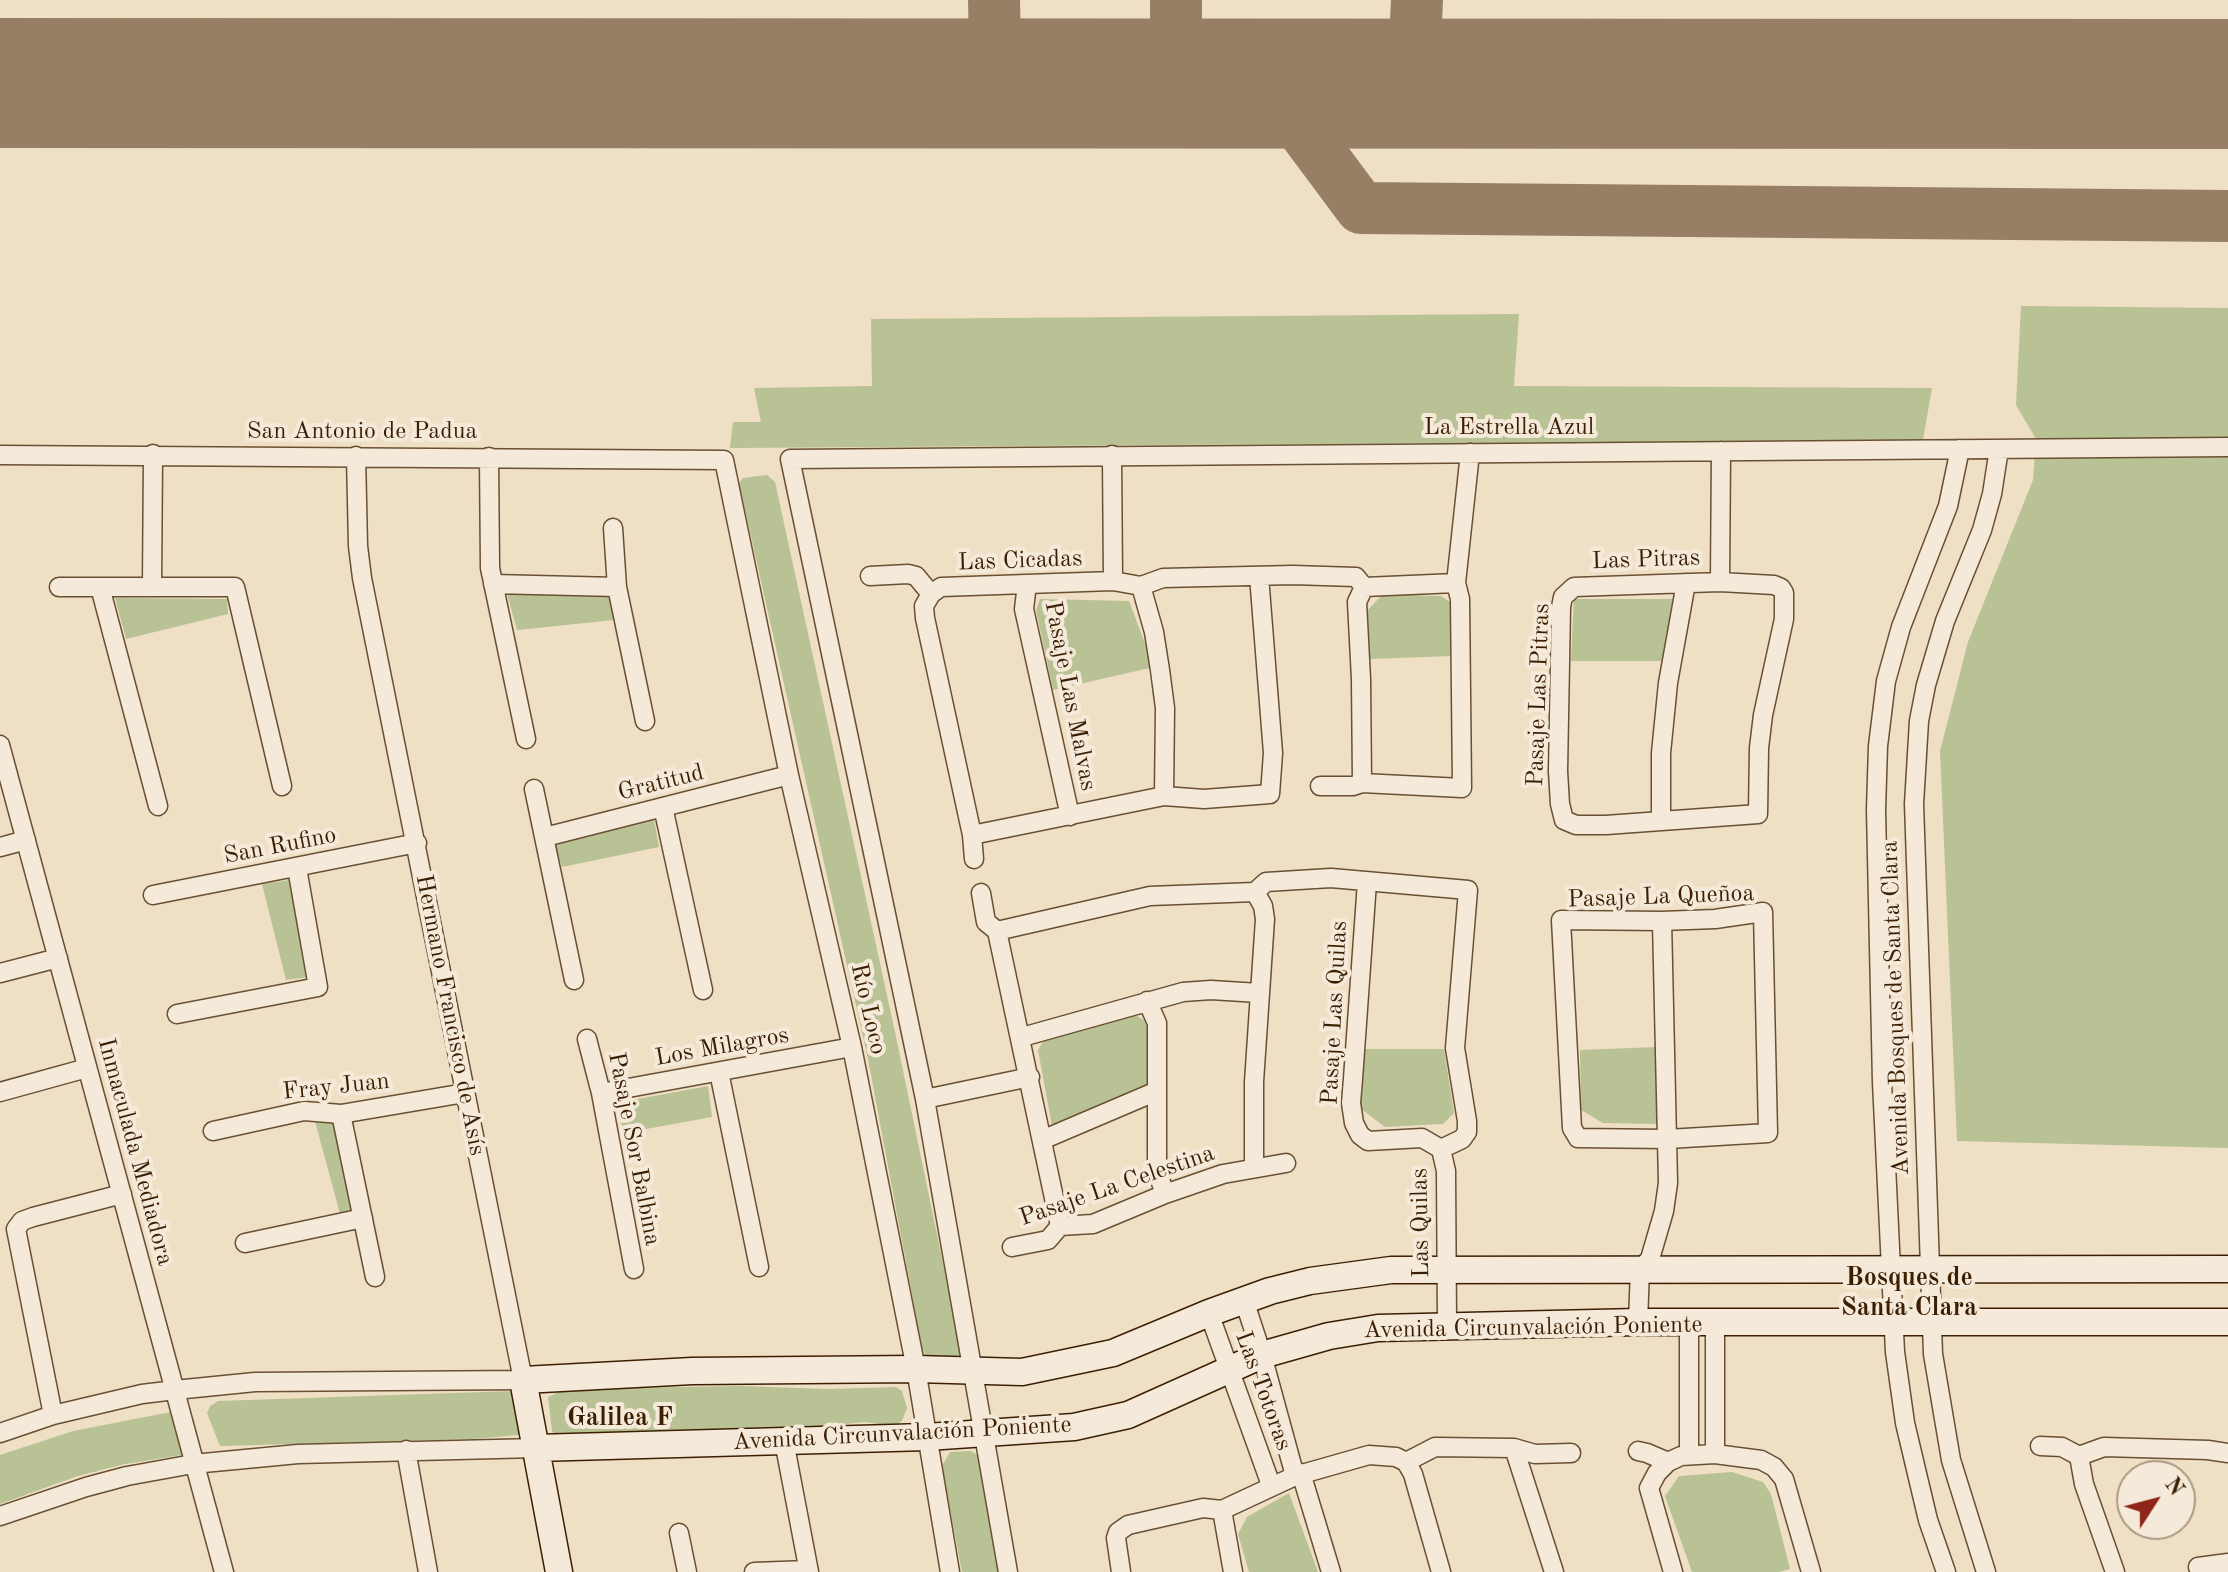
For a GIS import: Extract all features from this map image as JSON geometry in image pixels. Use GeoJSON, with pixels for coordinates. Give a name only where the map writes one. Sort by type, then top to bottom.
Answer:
{"type":"FeatureCollection","features":[{"type":"Feature","properties":{"kind":"street","name":"La Estrella Azul"},"geometry":{"type":"LineString","coordinates":[[790,459],[2228,447]]}},
{"type":"Feature","properties":{"kind":"street","name":"Avenida Bosques de Santa Clara"},"geometry":{"type":"LineString","coordinates":[[1946,1572],[1928,1520],[1905,1423],[1892,1323],[1876,825],[1878,746],[1886,681],[1948,506],[1960,449]]}},
{"type":"Feature","properties":{"kind":"street","name":"Avenida Bosques de Santa Clara"},"geometry":{"type":"LineString","coordinates":[[1986,1572],[1951,1460],[1937,1382],[1931,1323],[1914,834],[1921,706],[1935,649],[1982,530],[1999,449]]}},
{"type":"Feature","properties":{"kind":"street","name":"Las Pitras"},"geometry":{"type":"LineString","coordinates":[[1720,582],[1721,451]]}},
{"type":"Feature","properties":{"kind":"street"},"geometry":{"type":"LineString","coordinates":[[1320,786],[1362,783],[1462,788],[1460,599],[1456,583],[1470,453]]}},
{"type":"Feature","properties":{"kind":"street"},"geometry":{"type":"LineString","coordinates":[[152,587],[153,454]]}},
{"type":"Feature","properties":{"kind":"street","name":"San Antonio de Padua"},"geometry":{"type":"LineString","coordinates":[[0,455],[724,460]]}},
{"type":"Feature","properties":{"kind":"street","name":"Las Cicadas"},"geometry":{"type":"LineString","coordinates":[[1112,455],[1113,581]]}},
{"type":"Feature","properties":{"kind":"street","name":"Hermano Francisco de Asís"},"geometry":{"type":"LineString","coordinates":[[356,456],[359,563],[417,843],[559,1572]]}},
{"type":"Feature","properties":{"kind":"street"},"geometry":{"type":"LineString","coordinates":[[489,457],[488,554],[526,739]]}},
{"type":"Feature","properties":{"kind":"street","name":"Río Loco"},"geometry":{"type":"LineString","coordinates":[[790,459],[925,1099],[1008,1572]]}},
{"type":"Feature","properties":{"kind":"street","name":"Río Loco"},"geometry":{"type":"LineString","coordinates":[[724,460],[789,775],[852,1047],[916,1369],[950,1572]]}},
{"type":"Feature","properties":{"kind":"street"},"geometry":{"type":"LineString","coordinates":[[613,528],[617,587],[645,721]]}},
{"type":"Feature","properties":{"kind":"street"},"geometry":{"type":"LineString","coordinates":[[1164,796],[1165,708],[1154,632],[1141,586],[1163,578],[1293,575],[1356,577],[1364,587]]}},
{"type":"Feature","properties":{"kind":"street"},"geometry":{"type":"LineString","coordinates":[[870,576],[916,576],[931,594],[924,606],[925,618],[972,835],[974,859]]}},
{"type":"Feature","properties":{"kind":"street"},"geometry":{"type":"LineString","coordinates":[[972,835],[1164,796],[1204,799],[1270,794],[1273,753],[1259,576]]}},
{"type":"Feature","properties":{"kind":"street","name":"Las Cicadas"},"geometry":{"type":"LineString","coordinates":[[931,594],[941,587],[1113,581],[1141,586]]}},
{"type":"Feature","properties":{"kind":"street","name":"Las Pitras"},"geometry":{"type":"LineString","coordinates":[[1574,587],[1720,582],[1774,585],[1784,593]]}},
{"type":"Feature","properties":{"kind":"street"},"geometry":{"type":"LineString","coordinates":[[1364,587],[1456,583]]}},
{"type":"Feature","properties":{"kind":"street"},"geometry":{"type":"LineString","coordinates":[[1661,821],[1661,753],[1668,683],[1686,583]]}},
{"type":"Feature","properties":{"kind":"street"},"geometry":{"type":"LineString","coordinates":[[493,584],[617,587]]}},
{"type":"Feature","properties":{"kind":"street","name":"Pasaje Las Malvas"},"geometry":{"type":"LineString","coordinates":[[1027,584],[1024,609],[1070,816]]}},
{"type":"Feature","properties":{"kind":"street"},"geometry":{"type":"LineString","coordinates":[[59,587],[235,587],[282,786]]}},
{"type":"Feature","properties":{"kind":"street"},"geometry":{"type":"LineString","coordinates":[[100,587],[158,806]]}},
{"type":"Feature","properties":{"kind":"street"},"geometry":{"type":"LineString","coordinates":[[1362,783],[1357,602],[1364,587]]}},
{"type":"Feature","properties":{"kind":"street","name":"Pasaje Las Pitras"},"geometry":{"type":"LineString","coordinates":[[1574,587],[1563,597],[1561,607],[1558,771],[1561,816],[1568,823],[1586,825],[1758,814],[1762,723],[1784,619],[1784,593]]}},
{"type":"Feature","properties":{"kind":"street","name":"Inmaculada Mediadora"},"geometry":{"type":"LineString","coordinates":[[0,745],[224,1572]]}},
{"type":"Feature","properties":{"kind":"street","name":"Gratitud"},"geometry":{"type":"LineString","coordinates":[[545,837],[789,775]]}},
{"type":"Feature","properties":{"kind":"street"},"geometry":{"type":"LineString","coordinates":[[534,789],[574,980]]}},
{"type":"Feature","properties":{"kind":"street"},"geometry":{"type":"LineString","coordinates":[[663,807],[703,990]]}},
{"type":"Feature","properties":{"kind":"street"},"geometry":{"type":"LineString","coordinates":[[0,847],[26,840]]}},
{"type":"Feature","properties":{"kind":"street","name":"San Rufino"},"geometry":{"type":"LineString","coordinates":[[153,895],[417,843]]}},
{"type":"Feature","properties":{"kind":"street"},"geometry":{"type":"LineString","coordinates":[[177,1014],[318,987],[297,868]]}},
{"type":"Feature","properties":{"kind":"street"},"geometry":{"type":"LineString","coordinates":[[997,931],[1150,896],[1255,892],[1266,882],[1316,878],[1468,890],[1455,1048],[1467,1132],[1462,1139],[1441,1149]]}},
{"type":"Feature","properties":{"kind":"street","name":"Pasaje Las Quilas"},"geometry":{"type":"LineString","coordinates":[[1367,882],[1351,1103],[1354,1123],[1360,1135],[1368,1141]]}},
{"type":"Feature","properties":{"kind":"street"},"geometry":{"type":"LineString","coordinates":[[1254,1167],[1254,1082],[1264,911],[1255,892]]}},
{"type":"Feature","properties":{"kind":"street"},"geometry":{"type":"LineString","coordinates":[[981,893],[986,922],[997,931],[1060,1226]]}},
{"type":"Feature","properties":{"kind":"street","name":"Pasaje La Queñoa"},"geometry":{"type":"LineString","coordinates":[[1763,912],[1768,1133],[1668,1139],[1578,1138],[1572,1128],[1561,920],[1662,921],[1715,919],[1763,912]]}},
{"type":"Feature","properties":{"kind":"street"},"geometry":{"type":"LineString","coordinates":[[1638,1322],[1640,1269],[1650,1259],[1664,1211],[1668,1183],[1662,921]]}},
{"type":"Feature","properties":{"kind":"street"},"geometry":{"type":"LineString","coordinates":[[0,973],[58,958]]}},
{"type":"Feature","properties":{"kind":"street"},"geometry":{"type":"LineString","coordinates":[[1022,1037],[1183,992],[1259,993]]}},
{"type":"Feature","properties":{"kind":"street"},"geometry":{"type":"LineString","coordinates":[[1147,1001],[1157,1023],[1157,1171],[1165,1194]]}},
{"type":"Feature","properties":{"kind":"street","name":"Pasaje Sor Balbina"},"geometry":{"type":"LineString","coordinates":[[587,1039],[601,1093],[634,1269]]}},
{"type":"Feature","properties":{"kind":"street","name":"Los Milagros"},"geometry":{"type":"LineString","coordinates":[[601,1093],[852,1047]]}},
{"type":"Feature","properties":{"kind":"street"},"geometry":{"type":"LineString","coordinates":[[0,1092],[87,1068]]}},
{"type":"Feature","properties":{"kind":"street"},"geometry":{"type":"LineString","coordinates":[[719,1072],[759,1267]]}},
{"type":"Feature","properties":{"kind":"street"},"geometry":{"type":"LineString","coordinates":[[925,1099],[1030,1077]]}},
{"type":"Feature","properties":{"kind":"street"},"geometry":{"type":"LineString","coordinates":[[1042,1140],[1157,1091]]}},
{"type":"Feature","properties":{"kind":"street","name":"Fray Juan"},"geometry":{"type":"LineString","coordinates":[[213,1131],[304,1111],[341,1114],[465,1093]]}},
{"type":"Feature","properties":{"kind":"street"},"geometry":{"type":"LineString","coordinates":[[341,1114],[375,1277]]}},
{"type":"Feature","properties":{"kind":"street","name":"Las Quilas"},"geometry":{"type":"LineString","coordinates":[[1368,1141],[1422,1138],[1441,1149],[1446,1171],[1447,1325]]}},
{"type":"Feature","properties":{"kind":"street","name":"Pasaje La Celestina"},"geometry":{"type":"LineString","coordinates":[[1012,1247],[1048,1240],[1060,1226],[1093,1224],[1223,1174],[1286,1163]]}},
{"type":"Feature","properties":{"kind":"street"},"geometry":{"type":"LineString","coordinates":[[53,1415],[16,1229],[22,1221],[33,1217],[122,1194]]}},
{"type":"Feature","properties":{"kind":"street"},"geometry":{"type":"LineString","coordinates":[[245,1243],[363,1218]]}},
{"type":"Feature","properties":{"kind":"street"},"geometry":{"type":"LineString","coordinates":[[0,1433],[53,1415],[142,1394],[255,1382],[523,1380],[692,1371],[916,1369],[1022,1372],[1092,1359],[1141,1343],[1244,1300],[1310,1281],[1391,1270],[2228,1269]]}},
{"type":"Feature","properties":{"kind":"street"},"geometry":{"type":"LineString","coordinates":[[1244,1300],[1331,1572]]}},
{"type":"Feature","properties":{"kind":"street","name":"Las Totoras"},"geometry":{"type":"LineString","coordinates":[[1209,1313],[1271,1485]]}},
{"type":"Feature","properties":{"kind":"street","name":"Avenida Circunvalación Poniente"},"geometry":{"type":"LineString","coordinates":[[0,1516],[127,1476],[251,1457],[406,1450],[927,1437],[1074,1427],[1128,1415],[1262,1355],[1329,1336],[1378,1328],[1638,1322],[2228,1322]]}},
{"type":"Feature","properties":{"kind":"street"},"geometry":{"type":"LineString","coordinates":[[1702,1323],[1715,1454]]}},
{"type":"Feature","properties":{"kind":"street"},"geometry":{"type":"LineString","coordinates":[[1689,1455],[1702,1323]]}},
{"type":"Feature","properties":{"kind":"street"},"geometry":{"type":"LineString","coordinates":[[754,1572],[808,1571],[784,1441]]}},
{"type":"Feature","properties":{"kind":"street"},"geometry":{"type":"LineString","coordinates":[[2040,1446],[2062,1447],[2079,1456],[2104,1447],[2228,1453]]}},
{"type":"Feature","properties":{"kind":"street"},"geometry":{"type":"LineString","coordinates":[[1441,1572],[1413,1474],[1406,1462],[1435,1447],[1514,1448],[1535,1454],[1571,1453]]}},
{"type":"Feature","properties":{"kind":"street"},"geometry":{"type":"LineString","coordinates":[[1514,1448],[1554,1572]]}},
{"type":"Feature","properties":{"kind":"street"},"geometry":{"type":"LineString","coordinates":[[406,1450],[428,1572]]}},
{"type":"Feature","properties":{"kind":"street"},"geometry":{"type":"LineString","coordinates":[[1638,1451],[1668,1462]]}},
{"type":"Feature","properties":{"kind":"street"},"geometry":{"type":"LineString","coordinates":[[1673,1572],[1649,1494],[1651,1482],[1668,1462],[1689,1455],[1715,1454],[1761,1460],[1774,1467],[1784,1479],[1811,1572]]}},
{"type":"Feature","properties":{"kind":"street","name":"Las Totoras"},"geometry":{"type":"LineString","coordinates":[[1121,1572],[1116,1538],[1123,1528],[1203,1508],[1222,1510],[1298,1474],[1369,1455],[1396,1457],[1406,1462]]}},
{"type":"Feature","properties":{"kind":"street"},"geometry":{"type":"LineString","coordinates":[[2079,1456],[2084,1484],[2115,1572]]}},
{"type":"Feature","properties":{"kind":"street"},"geometry":{"type":"LineString","coordinates":[[1222,1510],[1233,1572]]}},
{"type":"Feature","properties":{"kind":"street"},"geometry":{"type":"LineString","coordinates":[[679,1533],[687,1572]]}},
{"type":"Feature","properties":{"kind":"street"},"geometry":{"type":"LineString","coordinates":[[2198,1567],[2228,1563]]}},
{"type":"Feature","properties":{"kind":"green space"},"geometry":{"type":"Polygon","coordinates":[[[2021,306],[2228,308],[2228,1148],[1957,1141],[1940,751],[1968,642],[2033,480],[2036,439],[2016,405],[2021,306]]]}},
{"type":"Feature","properties":{"kind":"green space"},"geometry":{"type":"Polygon","coordinates":[[[1519,314],[1514,386],[1932,388],[1923,440],[730,448],[733,422],[761,422],[754,388],[872,386],[871,319],[1519,314]]]}},
{"type":"Feature","properties":{"kind":"green space"},"geometry":{"type":"Polygon","coordinates":[[[767,475],[775,482],[895,1032],[962,1355],[958,1360],[928,1360],[922,1348],[868,1059],[739,483],[743,478],[767,475]]]}},
{"type":"Feature","properties":{"kind":"green space"},"geometry":{"type":"Polygon","coordinates":[[[507,594],[611,595],[614,620],[517,630],[507,594]]]}},
{"type":"Feature","properties":{"kind":"green space"},"geometry":{"type":"Polygon","coordinates":[[[1383,594],[1441,596],[1453,604],[1452,656],[1370,659],[1366,612],[1383,594]]]}},
{"type":"Feature","properties":{"kind":"green space"},"geometry":{"type":"Polygon","coordinates":[[[115,598],[227,599],[228,614],[126,639],[115,598]]]}},
{"type":"Feature","properties":{"kind":"green space"},"geometry":{"type":"Polygon","coordinates":[[[1040,599],[1129,601],[1154,667],[1053,690],[1036,610],[1040,599]]]}},
{"type":"Feature","properties":{"kind":"green space"},"geometry":{"type":"Polygon","coordinates":[[[1574,599],[1673,599],[1662,661],[1571,661],[1574,599]]]}},
{"type":"Feature","properties":{"kind":"green space"},"geometry":{"type":"Polygon","coordinates":[[[654,820],[659,847],[562,867],[553,843],[654,820]]]}},
{"type":"Feature","properties":{"kind":"green space"},"geometry":{"type":"Polygon","coordinates":[[[290,880],[309,977],[286,980],[262,884],[290,880]]]}},
{"type":"Feature","properties":{"kind":"green space"},"geometry":{"type":"Polygon","coordinates":[[[1133,1014],[1151,1024],[1151,1085],[1071,1124],[1052,1126],[1038,1050],[1043,1042],[1049,1035],[1133,1014]]]}},
{"type":"Feature","properties":{"kind":"green space"},"geometry":{"type":"Polygon","coordinates":[[[1657,1047],[1658,1124],[1603,1123],[1581,1110],[1580,1050],[1657,1047]]]}},
{"type":"Feature","properties":{"kind":"green space"},"geometry":{"type":"Polygon","coordinates":[[[1362,1049],[1444,1049],[1454,1113],[1443,1124],[1385,1127],[1360,1108],[1362,1049]]]}},
{"type":"Feature","properties":{"kind":"green space"},"geometry":{"type":"Polygon","coordinates":[[[708,1086],[712,1117],[624,1133],[616,1103],[708,1086]]]}},
{"type":"Feature","properties":{"kind":"green space"},"geometry":{"type":"Polygon","coordinates":[[[315,1121],[333,1122],[352,1209],[340,1214],[315,1121]]]}},
{"type":"Feature","properties":{"kind":"green space"},"geometry":{"type":"Polygon","coordinates":[[[739,1386],[829,1389],[896,1387],[902,1391],[907,1408],[902,1421],[893,1426],[865,1422],[747,1434],[557,1437],[552,1431],[548,1397],[565,1389],[739,1386]]]}},
{"type":"Feature","properties":{"kind":"green space"},"geometry":{"type":"Polygon","coordinates":[[[514,1391],[521,1423],[519,1435],[473,1439],[220,1446],[207,1413],[210,1406],[218,1401],[514,1391]]]}},
{"type":"Feature","properties":{"kind":"green space"},"geometry":{"type":"Polygon","coordinates":[[[176,1411],[188,1454],[125,1464],[78,1476],[0,1504],[0,1455],[73,1431],[176,1411]]]}},
{"type":"Feature","properties":{"kind":"green space"},"geometry":{"type":"Polygon","coordinates":[[[971,1451],[982,1458],[1000,1572],[962,1572],[942,1466],[950,1452],[971,1451]]]}},
{"type":"Feature","properties":{"kind":"green space"},"geometry":{"type":"Polygon","coordinates":[[[1732,1472],[1763,1482],[1771,1494],[1790,1569],[1779,1572],[1692,1572],[1665,1496],[1679,1476],[1732,1472]]]}},
{"type":"Feature","properties":{"kind":"green space"},"geometry":{"type":"Polygon","coordinates":[[[1289,1493],[1318,1572],[1249,1572],[1238,1534],[1247,1517],[1289,1493]]]}},
{"type":"Feature","properties":{"kind":"taxiway"},"geometry":{"type":"LineString","coordinates":[[994,0],[995,43],[1007,65],[1027,83]]}},
{"type":"Feature","properties":{"kind":"taxiway"},"geometry":{"type":"LineString","coordinates":[[1176,0],[1176,38],[1181,53],[1194,64],[1206,83]]}},
{"type":"Feature","properties":{"kind":"taxiway"},"geometry":{"type":"LineString","coordinates":[[1413,83],[1417,0]]}},
{"type":"Feature","properties":{"kind":"taxiway"},"geometry":{"type":"LineString","coordinates":[[1146,84],[1171,55],[1176,38]]}},
{"type":"Feature","properties":{"kind":"taxiway"},"geometry":{"type":"LineString","coordinates":[[963,84],[988,57],[995,43]]}},
{"type":"Feature","properties":{"kind":"taxiway"},"geometry":{"type":"LineString","coordinates":[[1268,83],[1361,208],[2228,216]]}},
{"type":"Feature","properties":{"kind":"runway"},"geometry":{"type":"LineString","coordinates":[[0,83],[2228,84]]}},
{"type":"Feature","properties":{"kind":"district","name":"Bosques de Santa Clara"},"geometry":{"type":"Point","coordinates":[1909,1293]}},
{"type":"Feature","properties":{"kind":"district","name":"Galilea F"},"geometry":{"type":"Point","coordinates":[620,1418]}}]}
